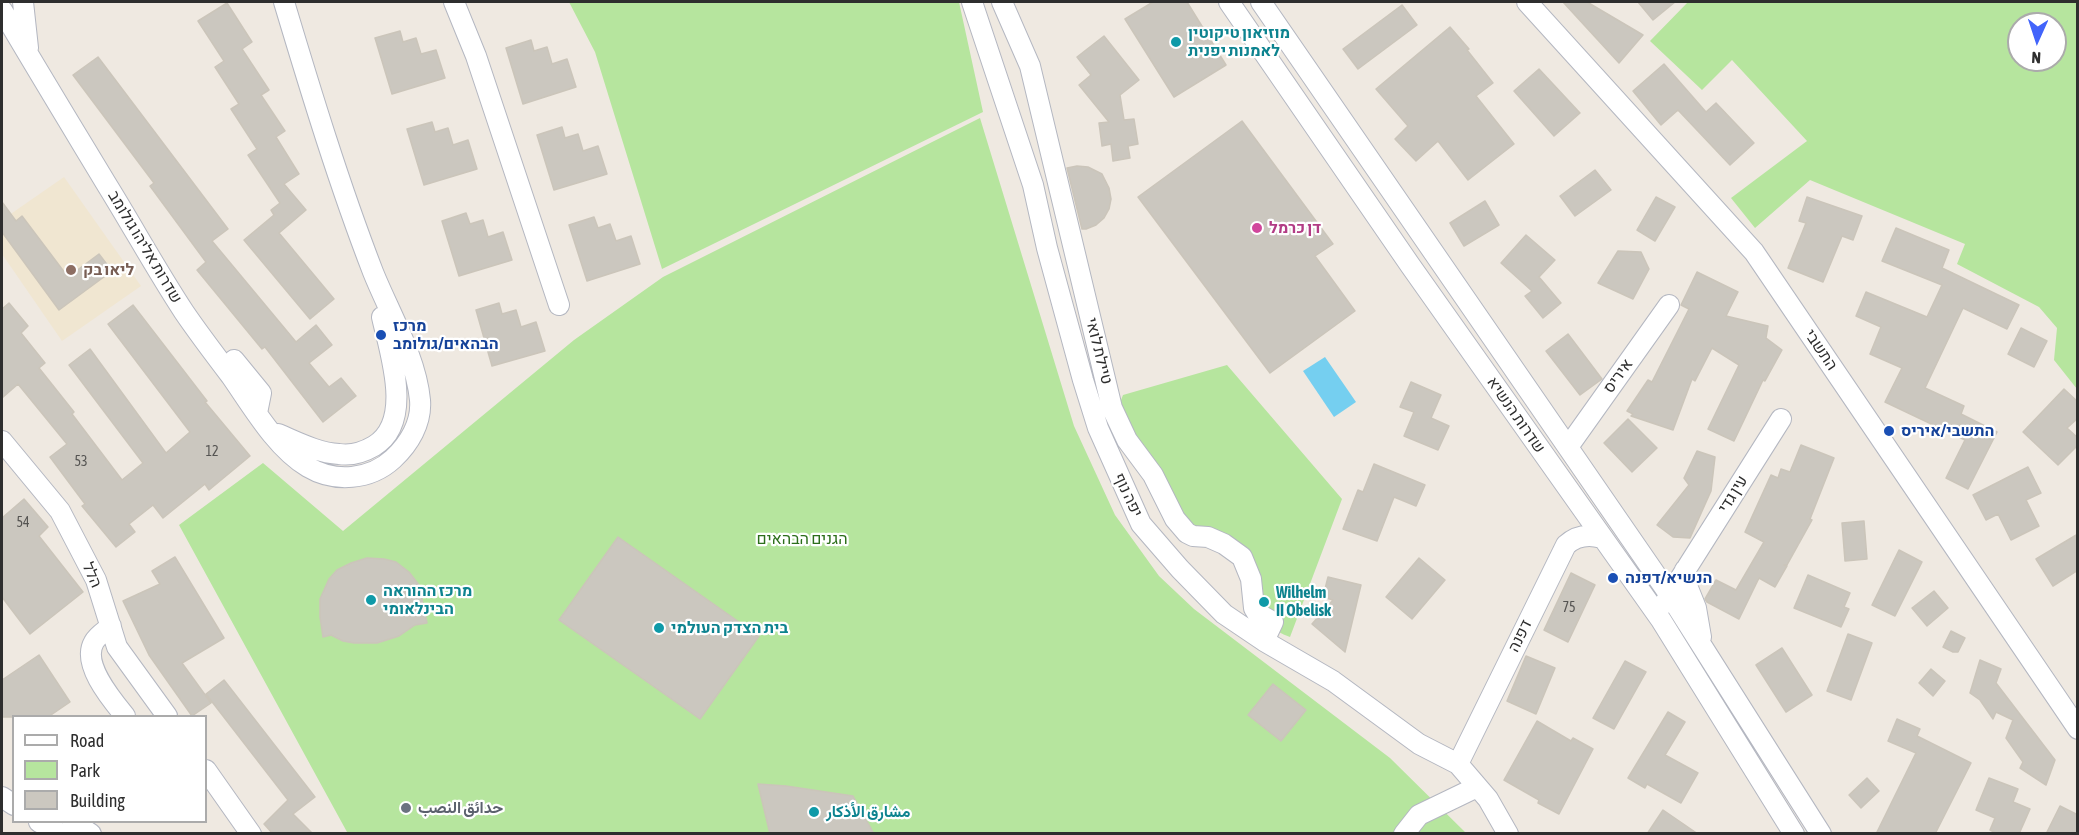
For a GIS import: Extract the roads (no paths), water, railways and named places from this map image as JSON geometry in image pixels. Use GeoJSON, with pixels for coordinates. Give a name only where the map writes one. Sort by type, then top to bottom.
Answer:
{"type":"FeatureCollection","features":[{"type":"Feature","properties":{"kind":"street"},"geometry":{"type":"LineString","coordinates":[[2,9],[16,2]]}},
{"type":"Feature","properties":{"kind":"street"},"geometry":{"type":"LineString","coordinates":[[23,2],[29,57]]}},
{"type":"Feature","properties":{"kind":"street","name":"שדרות אליהו גולומב"},"geometry":{"type":"LineString","coordinates":[[2,9],[184,311],[270,431],[314,448],[338,454],[361,453],[383,441],[392,426],[396,411],[396,380],[373,271],[313,98],[284,2]]}},
{"type":"Feature","properties":{"kind":"street"},"geometry":{"type":"LineString","coordinates":[[454,2],[476,56],[559,305]]}},
{"type":"Feature","properties":{"kind":"street","name":"יפה נוף"},"geometry":{"type":"LineString","coordinates":[[972,2],[1034,185],[1047,248],[1098,428],[1141,524],[1180,569],[1224,614],[1341,687],[1419,744],[1458,764],[1488,799],[1508,834]]}},
{"type":"Feature","properties":{"kind":"street","name":"טיילת לואי"},"geometry":{"type":"LineString","coordinates":[[1002,2],[1030,66],[1112,408],[1127,440],[1153,475],[1175,519],[1187,533],[1193,536],[1208,537],[1242,556],[1251,579],[1254,608],[1257,613],[1273,622],[1264,641]]}},
{"type":"Feature","properties":{"kind":"street","name":"שדרות הנשיא"},"geometry":{"type":"LineString","coordinates":[[1230,2],[1410,265],[1661,620],[1794,834]]}},
{"type":"Feature","properties":{"kind":"street","name":"שדרות הנשיא"},"geometry":{"type":"LineString","coordinates":[[1262,2],[1669,594],[1821,834]]}},
{"type":"Feature","properties":{"kind":"street","name":"התשבי"},"geometry":{"type":"LineString","coordinates":[[1527,2],[1754,252],[2078,729]]}},
{"type":"Feature","properties":{"kind":"street","name":"איריס"},"geometry":{"type":"LineString","coordinates":[[1568,447],[1669,305]]}},
{"type":"Feature","properties":{"kind":"street","name":"עין גדי"},"geometry":{"type":"LineString","coordinates":[[1661,620],[1662,608],[1669,594],[1781,419]]}},
{"type":"Feature","properties":{"kind":"street","name":"הלל"},"geometry":{"type":"LineString","coordinates":[[2,441],[60,511],[96,580],[117,647],[166,715]]}},
{"type":"Feature","properties":{"kind":"street","name":"דפנה"},"geometry":{"type":"LineString","coordinates":[[1458,764],[1566,545],[1573,538],[1580,536],[1602,538]]}},
{"type":"Feature","properties":{"kind":"street"},"geometry":{"type":"LineString","coordinates":[[1685,570],[1686,583],[1695,608],[1701,643]]}},
{"type":"Feature","properties":{"kind":"street"},"geometry":{"type":"LineString","coordinates":[[111,626],[94,641],[90,651],[94,671],[124,715]]}},
{"type":"Feature","properties":{"kind":"street"},"geometry":{"type":"LineString","coordinates":[[207,771],[251,834]]}},
{"type":"Feature","properties":{"kind":"street"},"geometry":{"type":"LineString","coordinates":[[1404,834],[1419,815],[1477,787]]}},
{"type":"Feature","properties":{"kind":"street"},"geometry":{"type":"LineString","coordinates":[[74,823],[91,834]]}},
{"type":"Feature","properties":{"kind":"street"},"geometry":{"type":"LineString","coordinates":[[39,825],[62,834]]}},
{"type":"Feature","properties":{"kind":"water"},"geometry":{"type":"Polygon","coordinates":[[[1325,357],[1356,402],[1334,417],[1303,371],[1325,357]]]}},
{"type":"Feature","properties":{"kind":"place","name":"מוזיאון טיקוטין לאמנות יפנית"},"geometry":{"type":"Point","coordinates":[1176,42]}},
{"type":"Feature","properties":{"kind":"place","name":"דן כרמל"},"geometry":{"type":"Point","coordinates":[1257,228]}},
{"type":"Feature","properties":{"kind":"place","name":"ליאו בק"},"geometry":{"type":"Point","coordinates":[71,270]}},
{"type":"Feature","properties":{"kind":"place","name":"מרכז הבהאים/גולומב"},"geometry":{"type":"Point","coordinates":[381,335]}},
{"type":"Feature","properties":{"kind":"place","name":"התשבי/איריס"},"geometry":{"type":"Point","coordinates":[1889,431]}},
{"type":"Feature","properties":{"kind":"place","name":"הנשיא/דפנה"},"geometry":{"type":"Point","coordinates":[1613,578]}},
{"type":"Feature","properties":{"kind":"place","name":"מרכז ההוראה הבינלאומי"},"geometry":{"type":"Point","coordinates":[371,600]}},
{"type":"Feature","properties":{"kind":"place","name":"Wilhelm II Obelisk"},"geometry":{"type":"Point","coordinates":[1264,602]}},
{"type":"Feature","properties":{"kind":"place","name":"בית הצדק העולמי"},"geometry":{"type":"Point","coordinates":[659,628]}},
{"type":"Feature","properties":{"kind":"place","name":"حدائق النصب"},"geometry":{"type":"Point","coordinates":[406,808]}},
{"type":"Feature","properties":{"kind":"place","name":"مشارق الأذكار"},"geometry":{"type":"Point","coordinates":[814,812]}},
{"type":"Feature","properties":{"kind":"park label","name":"הגנים הבהאים"},"geometry":{"type":"Point","coordinates":[802,539]}}]}
